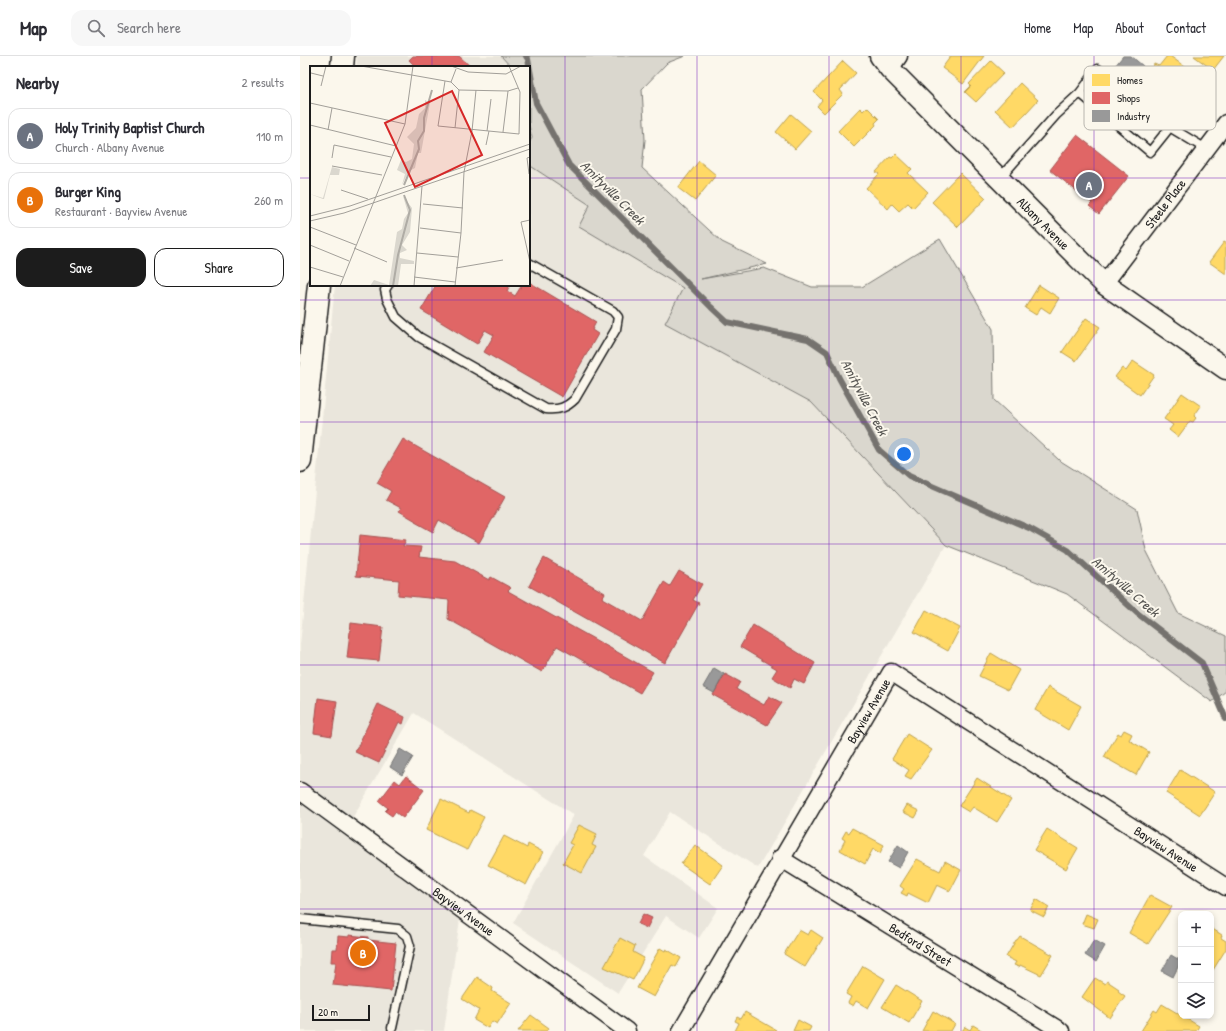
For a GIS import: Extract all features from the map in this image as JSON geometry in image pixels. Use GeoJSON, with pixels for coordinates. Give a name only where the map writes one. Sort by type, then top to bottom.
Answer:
{"type":"FeatureCollection","features":[{"type":"Feature","properties":{"kind":"highway"},"geometry":{"type":"LineString","coordinates":[[342,66],[343,56]]}},
{"type":"Feature","properties":{"kind":"highway"},"geometry":{"type":"LineString","coordinates":[[300,461],[319,286]]}},
{"type":"Feature","properties":{"kind":"street","name":"Albany Avenue"},"geometry":{"type":"LineString","coordinates":[[889,60],[999,179],[1104,284],[1226,370]]}},
{"type":"Feature","properties":{"kind":"street","name":"Steele Place"},"geometry":{"type":"LineString","coordinates":[[1104,284],[1226,123]]}},
{"type":"Feature","properties":{"kind":"street","name":"Bayview Avenue"},"geometry":{"type":"LineString","coordinates":[[680,1031],[780,858],[891,672],[1226,887]]}},
{"type":"Feature","properties":{"kind":"street","name":"Bayview Avenue"},"geometry":{"type":"LineString","coordinates":[[300,791],[627,1031]]}},
{"type":"Feature","properties":{"kind":"street","name":"Bedford Street"},"geometry":{"type":"LineString","coordinates":[[780,858],[1061,1031]]}},
{"type":"Feature","properties":{"kind":"lane"},"geometry":{"type":"LineString","coordinates":[[999,179],[1056,115],[1084,88]]}},
{"type":"Feature","properties":{"kind":"lane"},"geometry":{"type":"LineString","coordinates":[[1080,93],[1084,96]]}},
{"type":"Feature","properties":{"kind":"lane"},"geometry":{"type":"LineString","coordinates":[[1124,130],[1150,152],[1168,130]]}},
{"type":"Feature","properties":{"kind":"lane"},"geometry":{"type":"LineString","coordinates":[[1175,130],[1206,149]]}},
{"type":"Feature","properties":{"kind":"lane"},"geometry":{"type":"LineString","coordinates":[[388,286],[386,299],[396,317],[419,337],[546,409],[557,410],[567,406],[575,399],[616,329],[618,317],[613,311],[530,265]]}},
{"type":"Feature","properties":{"kind":"lane"},"geometry":{"type":"LineString","coordinates":[[300,919],[398,929],[407,936],[410,946],[392,1028]]}},
{"type":"Feature","properties":{"kind":"shaded area"},"geometry":{"type":"Polygon","coordinates":[[[357,56],[501,56],[510,66],[356,66],[357,56]]]}},
{"type":"Feature","properties":{"kind":"shaded area"},"geometry":{"type":"Polygon","coordinates":[[[501,56],[685,56],[667,63],[642,89],[645,140],[642,168],[722,242],[767,264],[701,279],[764,268],[812,287],[862,287],[940,239],[993,329],[994,400],[1059,460],[1137,509],[1146,550],[1178,613],[1226,636],[1226,691],[1212,702],[1067,594],[946,545],[811,402],[665,323],[683,288],[579,226],[590,205],[530,166],[530,141],[532,138],[530,129],[530,66],[510,66],[501,56]]]}},
{"type":"Feature","properties":{"kind":"shaded area"},"geometry":{"type":"Polygon","coordinates":[[[530,166],[590,205],[579,226],[684,288],[665,323],[811,402],[946,545],[758,868],[670,812],[644,856],[718,908],[699,938],[666,916],[618,993],[513,923],[574,815],[414,713],[344,832],[460,919],[444,1031],[300,1031],[300,645],[335,286],[530,286],[530,166]]]}},
{"type":"Feature","properties":{"kind":"building: Homes"},"geometry":{"type":"Polygon","coordinates":[[[951,56],[984,56],[963,84],[942,68],[951,56]]]}},
{"type":"Feature","properties":{"kind":"building: Homes"},"geometry":{"type":"Polygon","coordinates":[[[1167,56],[1170,56],[1184,66],[1159,66],[1167,56]]]}},
{"type":"Feature","properties":{"kind":"building: Homes"},"geometry":{"type":"Polygon","coordinates":[[[1194,56],[1224,56],[1216,66],[1208,66],[1194,56]]]}},
{"type":"Feature","properties":{"kind":"building: Homes"},"geometry":{"type":"Polygon","coordinates":[[[843,61],[856,73],[840,90],[843,94],[824,113],[817,106],[822,100],[814,92],[843,61]]]}},
{"type":"Feature","properties":{"kind":"building: Homes"},"geometry":{"type":"Polygon","coordinates":[[[991,61],[1004,73],[976,102],[965,92],[971,86],[969,84],[991,61]]]}},
{"type":"Feature","properties":{"kind":"building: Homes"},"geometry":{"type":"Polygon","coordinates":[[[1020,83],[1038,100],[1013,127],[995,110],[1020,83]]]}},
{"type":"Feature","properties":{"kind":"building: Homes"},"geometry":{"type":"Polygon","coordinates":[[[867,107],[879,119],[875,123],[876,125],[854,147],[838,131],[860,108],[863,111],[867,107]]]}},
{"type":"Feature","properties":{"kind":"building: Homes"},"geometry":{"type":"Polygon","coordinates":[[[791,114],[811,131],[795,149],[776,132],[791,114]]]}},
{"type":"Feature","properties":{"kind":"building: Homes"},"geometry":{"type":"Polygon","coordinates":[[[896,154],[912,169],[908,173],[928,192],[913,208],[908,203],[899,211],[892,204],[888,209],[866,188],[879,174],[876,172],[890,157],[892,158],[896,154]]]}},
{"type":"Feature","properties":{"kind":"building: Homes"},"geometry":{"type":"Polygon","coordinates":[[[699,161],[716,175],[695,201],[678,188],[699,161]]]}},
{"type":"Feature","properties":{"kind":"building: Homes"},"geometry":{"type":"Polygon","coordinates":[[[960,173],[986,198],[958,227],[932,202],[960,173]]]}},
{"type":"Feature","properties":{"kind":"building: Homes"},"geometry":{"type":"Polygon","coordinates":[[[1224,242],[1226,243],[1226,274],[1209,262],[1224,242]]]}},
{"type":"Feature","properties":{"kind":"building: Homes"},"geometry":{"type":"Polygon","coordinates":[[[1039,285],[1059,298],[1050,313],[1041,307],[1036,315],[1025,308],[1039,285]]]}},
{"type":"Feature","properties":{"kind":"building: Homes"},"geometry":{"type":"Polygon","coordinates":[[[1086,318],[1100,327],[1076,361],[1062,352],[1086,318]]]}},
{"type":"Feature","properties":{"kind":"building: Homes"},"geometry":{"type":"Polygon","coordinates":[[[1133,361],[1154,375],[1140,395],[1115,377],[1122,368],[1126,371],[1133,361]]]}},
{"type":"Feature","properties":{"kind":"building: Homes"},"geometry":{"type":"Polygon","coordinates":[[[1182,393],[1201,406],[1194,416],[1196,418],[1193,422],[1190,421],[1178,437],[1169,430],[1173,425],[1164,419],[1182,393]]]}},
{"type":"Feature","properties":{"kind":"building: Homes"},"geometry":{"type":"Polygon","coordinates":[[[926,610],[960,628],[948,651],[914,632],[926,610]]]}},
{"type":"Feature","properties":{"kind":"building: Homes"},"geometry":{"type":"Polygon","coordinates":[[[991,653],[1019,670],[1008,690],[979,676],[991,653]]]}},
{"type":"Feature","properties":{"kind":"building: Homes"},"geometry":{"type":"Polygon","coordinates":[[[1048,687],[1081,706],[1068,730],[1035,710],[1048,687]]]}},
{"type":"Feature","properties":{"kind":"building: Homes"},"geometry":{"type":"Polygon","coordinates":[[[1124,730],[1132,734],[1129,740],[1149,752],[1136,775],[1104,757],[1118,733],[1121,735],[1124,730]]]}},
{"type":"Feature","properties":{"kind":"building: Homes"},"geometry":{"type":"Polygon","coordinates":[[[907,734],[932,750],[911,779],[905,776],[909,770],[892,759],[907,734]]]}},
{"type":"Feature","properties":{"kind":"building: Homes"},"geometry":{"type":"Polygon","coordinates":[[[1180,770],[1215,792],[1200,815],[1166,793],[1180,770]]]}},
{"type":"Feature","properties":{"kind":"building: Homes"},"geometry":{"type":"Polygon","coordinates":[[[977,778],[1011,800],[997,822],[973,807],[969,812],[959,806],[977,778]]]}},
{"type":"Feature","properties":{"kind":"building: Homes"},"geometry":{"type":"Polygon","coordinates":[[[441,799],[469,813],[470,810],[484,817],[467,850],[426,830],[441,799]]]}},
{"type":"Feature","properties":{"kind":"building: Homes"},"geometry":{"type":"Polygon","coordinates":[[[907,805],[919,811],[915,818],[903,812],[907,805]]]}},
{"type":"Feature","properties":{"kind":"building: Homes"},"geometry":{"type":"Polygon","coordinates":[[[579,825],[597,834],[592,845],[596,847],[582,873],[563,863],[573,845],[569,843],[579,825]]]}},
{"type":"Feature","properties":{"kind":"building: Homes"},"geometry":{"type":"Polygon","coordinates":[[[852,828],[884,845],[880,853],[873,849],[865,864],[840,850],[845,840],[842,838],[846,831],[849,833],[852,828]]]}},
{"type":"Feature","properties":{"kind":"building: Homes"},"geometry":{"type":"Polygon","coordinates":[[[1047,829],[1078,848],[1066,869],[1034,850],[1047,829]]]}},
{"type":"Feature","properties":{"kind":"building: Homes"},"geometry":{"type":"Polygon","coordinates":[[[504,836],[527,848],[528,844],[543,852],[526,885],[488,865],[504,836]]]}},
{"type":"Feature","properties":{"kind":"building: Homes"},"geometry":{"type":"Polygon","coordinates":[[[695,845],[723,865],[710,884],[681,864],[695,845]]]}},
{"type":"Feature","properties":{"kind":"building: Homes"},"geometry":{"type":"Polygon","coordinates":[[[917,859],[940,871],[945,861],[961,870],[950,891],[937,885],[928,903],[908,893],[907,896],[901,893],[904,889],[900,886],[917,859]]]}},
{"type":"Feature","properties":{"kind":"building: Homes"},"geometry":{"type":"Polygon","coordinates":[[[1150,895],[1172,907],[1148,944],[1129,933],[1150,895]]]}},
{"type":"Feature","properties":{"kind":"building: Homes"},"geometry":{"type":"Polygon","coordinates":[[[1036,899],[1049,907],[1044,917],[1030,910],[1036,899]]]}},
{"type":"Feature","properties":{"kind":"building: Homes"},"geometry":{"type":"Polygon","coordinates":[[[1086,914],[1098,919],[1094,928],[1082,924],[1086,914]]]}},
{"type":"Feature","properties":{"kind":"building: Homes"},"geometry":{"type":"Polygon","coordinates":[[[799,930],[808,935],[811,930],[823,938],[805,967],[784,954],[799,930]]]}},
{"type":"Feature","properties":{"kind":"building: Homes"},"geometry":{"type":"Polygon","coordinates":[[[1214,930],[1222,935],[1221,938],[1226,941],[1226,949],[1214,968],[1214,930]]]}},
{"type":"Feature","properties":{"kind":"building: Homes"},"geometry":{"type":"Polygon","coordinates":[[[1020,936],[1053,955],[1041,975],[1020,965],[1019,967],[1014,965],[1016,962],[1006,957],[1020,936]]]}},
{"type":"Feature","properties":{"kind":"building: Homes"},"geometry":{"type":"Polygon","coordinates":[[[620,938],[635,946],[633,952],[644,958],[633,980],[604,967],[620,938]]]}},
{"type":"Feature","properties":{"kind":"building: Homes"},"geometry":{"type":"Polygon","coordinates":[[[660,948],[665,951],[666,949],[681,958],[676,967],[672,965],[654,997],[637,988],[660,948]]]}},
{"type":"Feature","properties":{"kind":"building: Homes"},"geometry":{"type":"Polygon","coordinates":[[[863,966],[885,979],[868,1008],[856,1001],[853,1006],[848,1003],[851,997],[846,994],[863,966]]]}},
{"type":"Feature","properties":{"kind":"building: Homes"},"geometry":{"type":"Polygon","coordinates":[[[477,977],[493,988],[492,991],[511,1003],[497,1024],[492,1021],[488,1028],[474,1020],[479,1010],[462,999],[477,977]]]}},
{"type":"Feature","properties":{"kind":"building: Homes"},"geometry":{"type":"Polygon","coordinates":[[[1095,978],[1105,984],[1107,981],[1119,989],[1118,991],[1125,996],[1110,1018],[1082,997],[1095,978]]]}},
{"type":"Feature","properties":{"kind":"building: Homes"},"geometry":{"type":"Polygon","coordinates":[[[896,985],[922,1001],[909,1023],[882,1007],[896,985]]]}},
{"type":"Feature","properties":{"kind":"building: Homes"},"geometry":{"type":"Polygon","coordinates":[[[1162,1004],[1178,1014],[1178,1019],[1187,1019],[1199,1026],[1196,1031],[1141,1031],[1154,1010],[1157,1012],[1162,1004]]]}},
{"type":"Feature","properties":{"kind":"building: Homes"},"geometry":{"type":"Polygon","coordinates":[[[933,1011],[955,1024],[951,1031],[922,1031],[933,1011]]]}},
{"type":"Feature","properties":{"kind":"building: Homes"},"geometry":{"type":"Polygon","coordinates":[[[745,1012],[776,1030],[735,1031],[739,1023],[735,1021],[737,1017],[741,1019],[745,1012]]]}},
{"type":"Feature","properties":{"kind":"building: Homes"},"geometry":{"type":"Polygon","coordinates":[[[531,1015],[549,1028],[547,1031],[518,1031],[531,1015]]]}},
{"type":"Feature","properties":{"kind":"building: Homes"},"geometry":{"type":"Polygon","coordinates":[[[798,1020],[811,1027],[809,1031],[793,1031],[798,1020]]]}},
{"type":"Feature","properties":{"kind":"building: Homes"},"geometry":{"type":"Polygon","coordinates":[[[973,1025],[983,1031],[962,1031],[965,1027],[970,1030],[973,1025]]]}},
{"type":"Feature","properties":{"kind":"building: Shops"},"geometry":{"type":"Polygon","coordinates":[[[413,56],[459,56],[470,66],[415,66],[409,60],[413,56]]]}},
{"type":"Feature","properties":{"kind":"building: Shops"},"geometry":{"type":"Polygon","coordinates":[[[1077,135],[1129,176],[1099,214],[1089,206],[1092,203],[1050,170],[1077,135]]]}},
{"type":"Feature","properties":{"kind":"building: Shops"},"geometry":{"type":"Polygon","coordinates":[[[530,283],[596,322],[592,330],[598,334],[562,397],[484,352],[494,335],[485,330],[477,344],[421,310],[435,286],[510,286],[507,291],[515,296],[521,286],[530,286],[530,283]]]}},
{"type":"Feature","properties":{"kind":"building: Shops"},"geometry":{"type":"Polygon","coordinates":[[[403,439],[505,497],[479,543],[439,520],[433,532],[415,522],[416,521],[399,511],[401,508],[386,500],[391,491],[377,483],[403,439]]]}},
{"type":"Feature","properties":{"kind":"building: Shops"},"geometry":{"type":"Polygon","coordinates":[[[360,535],[406,540],[403,546],[421,547],[419,557],[455,561],[489,580],[491,577],[511,588],[508,591],[653,672],[640,693],[557,646],[542,672],[448,619],[449,600],[398,595],[399,580],[356,576],[360,535]]]}},
{"type":"Feature","properties":{"kind":"building: Shops"},"geometry":{"type":"Polygon","coordinates":[[[544,558],[605,593],[602,598],[642,621],[664,582],[670,586],[679,571],[702,584],[693,600],[699,603],[665,663],[529,586],[544,558]]]}},
{"type":"Feature","properties":{"kind":"building: Shops"},"geometry":{"type":"Polygon","coordinates":[[[351,623],[383,627],[379,661],[347,658],[351,623]]]}},
{"type":"Feature","properties":{"kind":"building: Shops"},"geometry":{"type":"Polygon","coordinates":[[[753,625],[815,663],[804,684],[794,679],[790,688],[772,677],[777,669],[740,647],[753,625]]]}},
{"type":"Feature","properties":{"kind":"building: Shops"},"geometry":{"type":"Polygon","coordinates":[[[725,674],[740,682],[736,689],[764,705],[769,696],[782,703],[767,725],[713,695],[725,674]]]}},
{"type":"Feature","properties":{"kind":"building: Shops"},"geometry":{"type":"Polygon","coordinates":[[[318,698],[337,701],[332,736],[314,733],[318,698]]]}},
{"type":"Feature","properties":{"kind":"building: Shops"},"geometry":{"type":"Polygon","coordinates":[[[378,704],[405,717],[403,724],[399,722],[379,763],[355,752],[378,704]]]}},
{"type":"Feature","properties":{"kind":"building: Shops"},"geometry":{"type":"Polygon","coordinates":[[[406,776],[424,790],[403,818],[395,812],[392,816],[385,811],[388,808],[379,801],[395,780],[400,784],[406,776]]]}},
{"type":"Feature","properties":{"kind":"building: Shops"},"geometry":{"type":"Polygon","coordinates":[[[643,914],[652,918],[647,928],[638,924],[643,914]]]}},
{"type":"Feature","properties":{"kind":"building: Shops"},"geometry":{"type":"Polygon","coordinates":[[[349,935],[368,937],[368,940],[396,943],[391,991],[333,985],[336,962],[331,962],[332,949],[337,949],[338,936],[349,937],[349,935]]]}},
{"type":"Feature","properties":{"kind":"building: Industry"},"geometry":{"type":"Polygon","coordinates":[[[1123,56],[1131,56],[1143,66],[1115,66],[1123,56]]]}},
{"type":"Feature","properties":{"kind":"building: Industry"},"geometry":{"type":"Polygon","coordinates":[[[714,668],[724,674],[714,693],[703,687],[714,668]]]}},
{"type":"Feature","properties":{"kind":"building: Industry"},"geometry":{"type":"Polygon","coordinates":[[[400,749],[413,757],[402,775],[390,767],[400,749]]]}},
{"type":"Feature","properties":{"kind":"building: Industry"},"geometry":{"type":"Polygon","coordinates":[[[898,845],[908,852],[899,868],[888,862],[898,845]]]}},
{"type":"Feature","properties":{"kind":"building: Industry"},"geometry":{"type":"Polygon","coordinates":[[[1094,940],[1105,946],[1096,962],[1085,955],[1094,940]]]}},
{"type":"Feature","properties":{"kind":"building: Industry"},"geometry":{"type":"Polygon","coordinates":[[[1171,955],[1178,959],[1178,967],[1173,977],[1162,971],[1171,955]]]}},
{"type":"Feature","properties":{"kind":"waterway","name":"Amityville Creek"},"geometry":{"type":"LineString","coordinates":[[526,56],[529,66]]}},
{"type":"Feature","properties":{"kind":"waterway","name":"Amityville Creek"},"geometry":{"type":"LineString","coordinates":[[530,70],[536,103],[569,165],[727,322],[808,339],[827,352],[839,378],[879,450],[909,476],[1029,528],[1068,550],[1137,613],[1202,663],[1226,719]]}},
{"type":"Feature","properties":{"kind":"place","name":"Holy Trinity Baptist Church"},"geometry":{"type":"Point","coordinates":[1089,185]}},
{"type":"Feature","properties":{"kind":"place","name":"Burger King"},"geometry":{"type":"Point","coordinates":[363,953]}}]}
